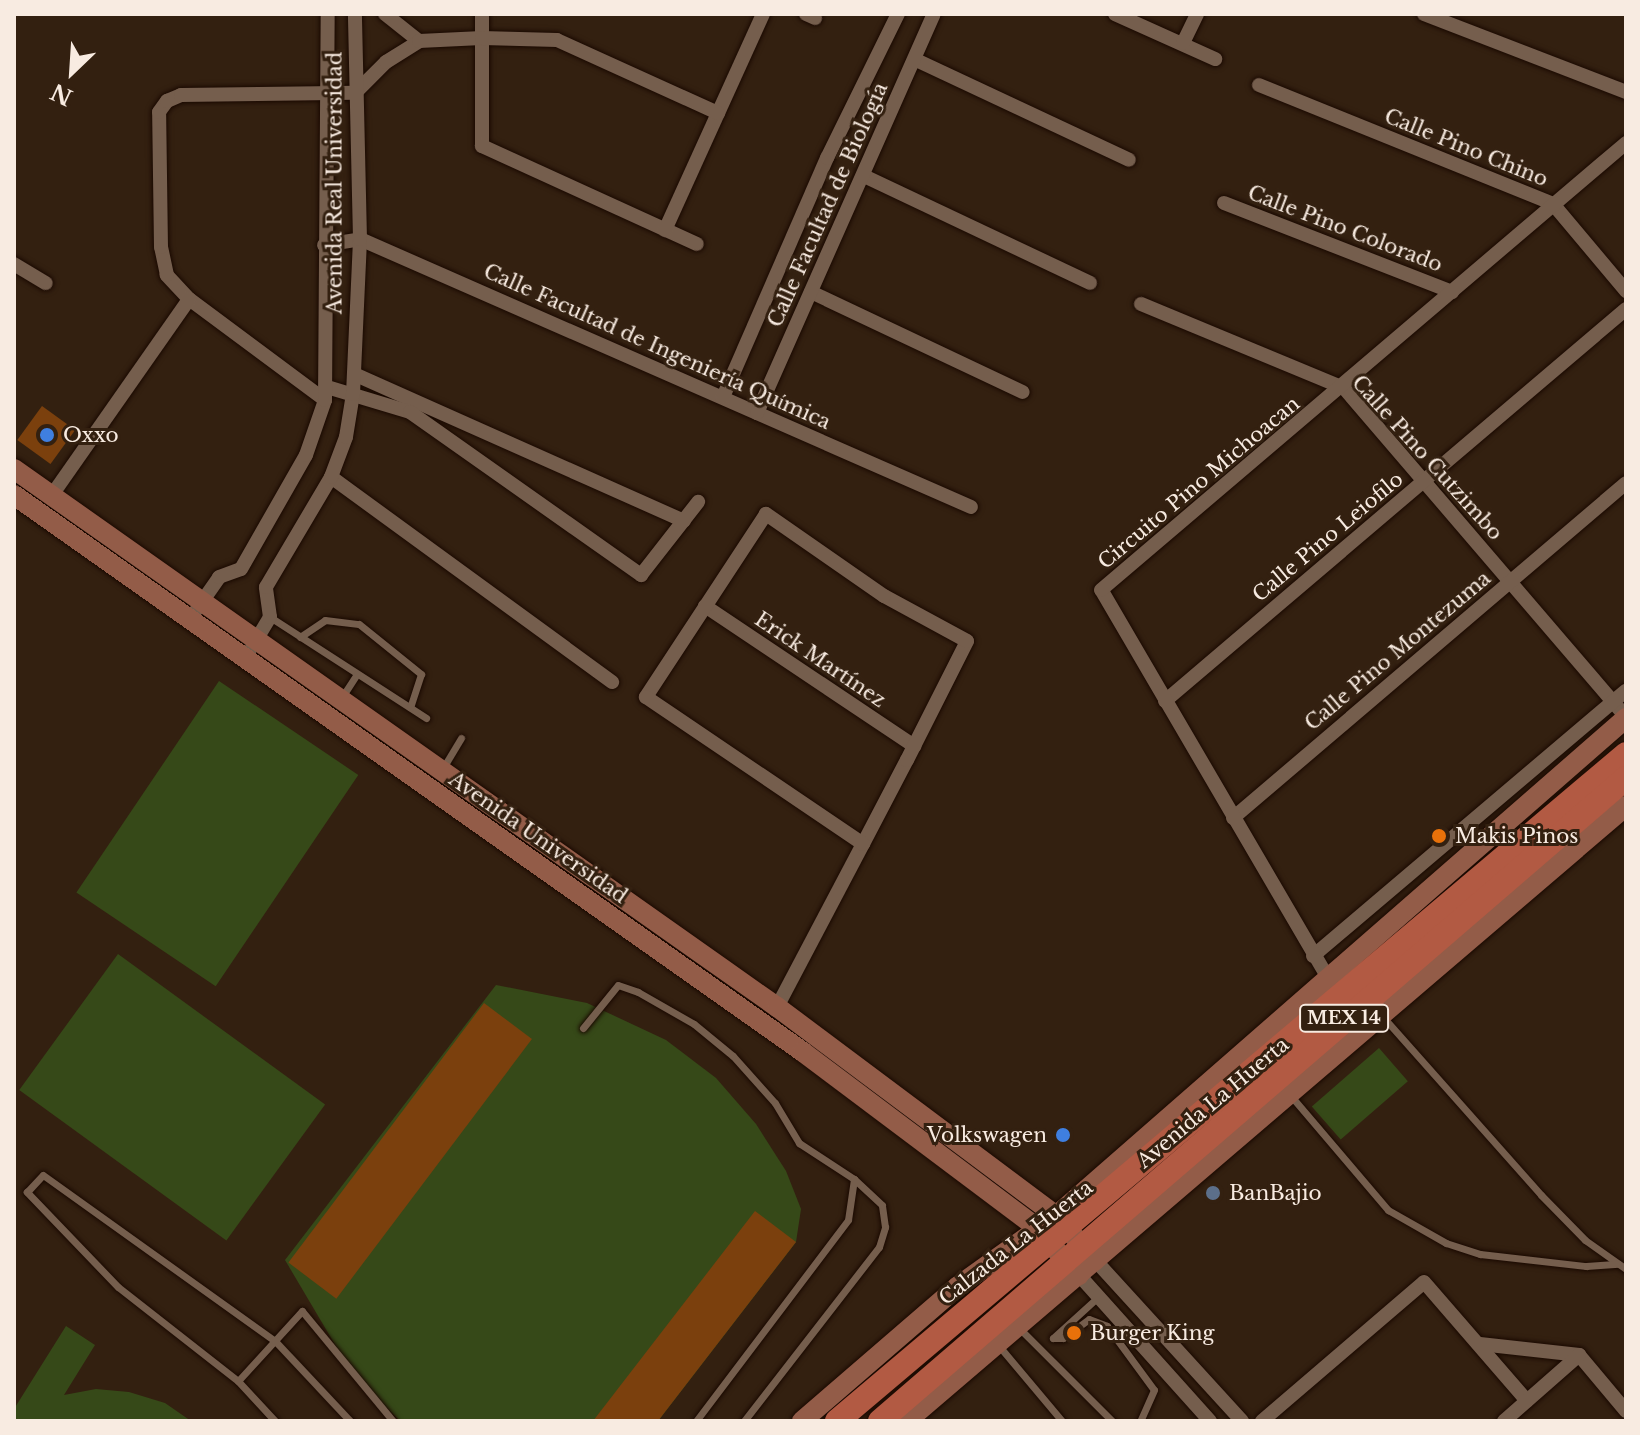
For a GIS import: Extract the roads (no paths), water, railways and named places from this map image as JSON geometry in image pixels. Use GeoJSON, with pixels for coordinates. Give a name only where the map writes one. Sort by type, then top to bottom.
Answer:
{"type":"FeatureCollection","features":[{"type":"Feature","properties":{"kind":"main road","name":"Avenida La Huerta"},"geometry":{"type":"LineString","coordinates":[[837,1421],[1051,1228],[1334,988],[1626,754]]}},
{"type":"Feature","properties":{"kind":"main road","name":"Avenida La Huerta"},"geometry":{"type":"LineString","coordinates":[[880,1421],[1081,1260],[1374,1007],[1626,778]]}},
{"type":"Feature","properties":{"kind":"street","name":"Avenida Real Universidad"},"geometry":{"type":"LineString","coordinates":[[191,620],[219,577],[241,569],[306,455],[326,394],[324,245],[331,96],[328,14]]}},
{"type":"Feature","properties":{"kind":"street","name":"Avenida Real Universidad"},"geometry":{"type":"LineString","coordinates":[[244,657],[270,617],[266,587],[331,477],[346,437],[353,394],[360,239],[355,14]]}},
{"type":"Feature","properties":{"kind":"street"},"geometry":{"type":"LineString","coordinates":[[385,14],[419,41]]}},
{"type":"Feature","properties":{"kind":"street"},"geometry":{"type":"LineString","coordinates":[[482,14],[482,146],[697,244]]}},
{"type":"Feature","properties":{"kind":"street"},"geometry":{"type":"LineString","coordinates":[[665,230],[763,14]]}},
{"type":"Feature","properties":{"kind":"street","name":"Calle Facultad de Biología"},"geometry":{"type":"LineString","coordinates":[[723,397],[827,158],[898,14]]}},
{"type":"Feature","properties":{"kind":"street","name":"Calle Facultad de Biología"},"geometry":{"type":"LineString","coordinates":[[757,413],[934,14]]}},
{"type":"Feature","properties":{"kind":"street"},"geometry":{"type":"LineString","coordinates":[[1115,14],[1215,59]]}},
{"type":"Feature","properties":{"kind":"street"},"geometry":{"type":"LineString","coordinates":[[1183,43],[1197,14]]}},
{"type":"Feature","properties":{"kind":"street"},"geometry":{"type":"LineString","coordinates":[[1424,14],[1626,92]]}},
{"type":"Feature","properties":{"kind":"street"},"geometry":{"type":"LineString","coordinates":[[698,502],[646,573],[637,573],[412,406],[353,394],[326,394],[189,299],[167,275],[161,247],[159,112],[181,95],[331,96],[355,93],[386,62],[419,41],[482,38],[557,40],[718,113]]}},
{"type":"Feature","properties":{"kind":"street"},"geometry":{"type":"LineString","coordinates":[[916,60],[1129,160]]}},
{"type":"Feature","properties":{"kind":"street","name":"Calle Pino Chino"},"geometry":{"type":"LineString","coordinates":[[1259,85],[1553,204],[1626,291]]}},
{"type":"Feature","properties":{"kind":"street","name":"Circuito Pino Michoacan"},"geometry":{"type":"LineString","coordinates":[[1334,988],[1101,590],[1344,388],[1626,143]]}},
{"type":"Feature","properties":{"kind":"street"},"geometry":{"type":"LineString","coordinates":[[864,176],[1090,283]]}},
{"type":"Feature","properties":{"kind":"street","name":"Calle Pino Colorado"},"geometry":{"type":"LineString","coordinates":[[1224,203],[1452,292]]}},
{"type":"Feature","properties":{"kind":"street"},"geometry":{"type":"LineString","coordinates":[[324,245],[360,239]]}},
{"type":"Feature","properties":{"kind":"street","name":"Calle Facultad de Ingenierίa Quίmica"},"geometry":{"type":"LineString","coordinates":[[360,239],[971,507]]}},
{"type":"Feature","properties":{"kind":"street"},"geometry":{"type":"LineString","coordinates":[[14,264],[46,283]]}},
{"type":"Feature","properties":{"kind":"street"},"geometry":{"type":"LineString","coordinates":[[811,292],[1023,392]]}},
{"type":"Feature","properties":{"kind":"street"},"geometry":{"type":"LineString","coordinates":[[52,495],[189,299]]}},
{"type":"Feature","properties":{"kind":"street","name":"Calle Pino Cutzimbo"},"geometry":{"type":"LineString","coordinates":[[1141,304],[1344,388],[1621,713]]}},
{"type":"Feature","properties":{"kind":"street","name":"Calle Pino Leiofilo"},"geometry":{"type":"LineString","coordinates":[[1165,701],[1626,309]]}},
{"type":"Feature","properties":{"kind":"street"},"geometry":{"type":"LineString","coordinates":[[354,374],[412,406],[684,521]]}},
{"type":"Feature","properties":{"kind":"street","name":"Avenida Universidad"},"geometry":{"type":"LineString","coordinates":[[14,469],[777,1007],[1051,1228]]}},
{"type":"Feature","properties":{"kind":"street"},"geometry":{"type":"LineString","coordinates":[[331,477],[612,682]]}},
{"type":"Feature","properties":{"kind":"street","name":"Calle Pino Montezuma"},"geometry":{"type":"LineString","coordinates":[[1233,818],[1626,483]]}},
{"type":"Feature","properties":{"kind":"street","name":"Avenida Universidad"},"geometry":{"type":"LineString","coordinates":[[14,495],[1051,1228]]}},
{"type":"Feature","properties":{"kind":"street"},"geometry":{"type":"LineString","coordinates":[[777,1007],[863,844],[967,641],[884,596],[766,514],[646,697],[863,844]]}},
{"type":"Feature","properties":{"kind":"street","name":"Erick Martínez"},"geometry":{"type":"LineString","coordinates":[[705,606],[910,753]]}},
{"type":"Feature","properties":{"kind":"street"},"geometry":{"type":"LineString","coordinates":[[1334,988],[1621,713],[1626,691]]}},
{"type":"Feature","properties":{"kind":"street"},"geometry":{"type":"LineString","coordinates":[[1313,956],[1621,713]]}},
{"type":"Feature","properties":{"kind":"street"},"geometry":{"type":"LineString","coordinates":[[907,1421],[1017,1327],[1081,1260],[1290,1095],[1374,1007],[1626,806]]}},
{"type":"Feature","properties":{"kind":"street"},"geometry":{"type":"LineString","coordinates":[[1051,1228],[1169,1342],[1242,1421]]}},
{"type":"Feature","properties":{"kind":"street","name":"Calzada La Huerta"},"geometry":{"type":"LineString","coordinates":[[802,1421],[957,1287],[1051,1228]]}},
{"type":"Feature","properties":{"kind":"street"},"geometry":{"type":"LineString","coordinates":[[1081,1260],[1098,1297],[1210,1421]]}},
{"type":"Feature","properties":{"kind":"street"},"geometry":{"type":"LineString","coordinates":[[1262,1421],[1424,1282],[1527,1401]]}},
{"type":"Feature","properties":{"kind":"street"},"geometry":{"type":"LineString","coordinates":[[1152,1355],[1169,1342]]}},
{"type":"Feature","properties":{"kind":"street"},"geometry":{"type":"LineString","coordinates":[[1480,1344],[1579,1355],[1626,1411]]}},
{"type":"Feature","properties":{"kind":"street"},"geometry":{"type":"LineString","coordinates":[[1504,1421],[1579,1355]]}},
{"type":"Feature","properties":{"kind":"lane"},"geometry":{"type":"LineString","coordinates":[[270,617],[426,718]]}},
{"type":"Feature","properties":{"kind":"lane"},"geometry":{"type":"LineString","coordinates":[[300,637],[325,620],[359,624],[421,674],[410,707]]}},
{"type":"Feature","properties":{"kind":"lane"},"geometry":{"type":"LineString","coordinates":[[340,698],[357,674]]}},
{"type":"Feature","properties":{"kind":"lane"},"geometry":{"type":"LineString","coordinates":[[442,770],[461,738]]}},
{"type":"Feature","properties":{"kind":"lane"},"geometry":{"type":"LineString","coordinates":[[583,1028],[618,985],[638,992],[694,1024],[733,1056],[775,1103],[799,1143],[854,1179],[882,1205],[885,1227],[879,1247],[744,1421]]}},
{"type":"Feature","properties":{"kind":"lane"},"geometry":{"type":"LineString","coordinates":[[1374,1007],[1541,1195],[1626,1269]]}},
{"type":"Feature","properties":{"kind":"lane"},"geometry":{"type":"LineString","coordinates":[[1290,1095],[1388,1210],[1446,1243],[1480,1254],[1586,1266],[1618,1264]]}},
{"type":"Feature","properties":{"kind":"lane"},"geometry":{"type":"LineString","coordinates":[[275,1421],[238,1381],[118,1287],[27,1192],[43,1175],[275,1341],[350,1421]]}},
{"type":"Feature","properties":{"kind":"lane"},"geometry":{"type":"LineString","coordinates":[[696,1421],[848,1220],[854,1179]]}},
{"type":"Feature","properties":{"kind":"lane"},"geometry":{"type":"LineString","coordinates":[[1098,1297],[1053,1338],[1063,1338],[1089,1319],[1107,1326],[1154,1390],[1140,1421]]}},
{"type":"Feature","properties":{"kind":"lane"},"geometry":{"type":"LineString","coordinates":[[238,1381],[302,1311],[393,1421]]}},
{"type":"Feature","properties":{"kind":"lane"},"geometry":{"type":"LineString","coordinates":[[1017,1327],[1112,1421]]}},
{"type":"Feature","properties":{"kind":"lane"},"geometry":{"type":"LineString","coordinates":[[998,1344],[1062,1421]]}},
{"type":"Feature","properties":{"kind":"place","name":"Oxxo"},"geometry":{"type":"Point","coordinates":[47,435]}},
{"type":"Feature","properties":{"kind":"place","name":"Makis Pinos"},"geometry":{"type":"Point","coordinates":[1439,836]}},
{"type":"Feature","properties":{"kind":"place","name":"Volkswagen"},"geometry":{"type":"Point","coordinates":[1063,1135]}},
{"type":"Feature","properties":{"kind":"place","name":"BanBajio"},"geometry":{"type":"Point","coordinates":[1213,1193]}},
{"type":"Feature","properties":{"kind":"place","name":"Burger King"},"geometry":{"type":"Point","coordinates":[1074,1333]}}]}
